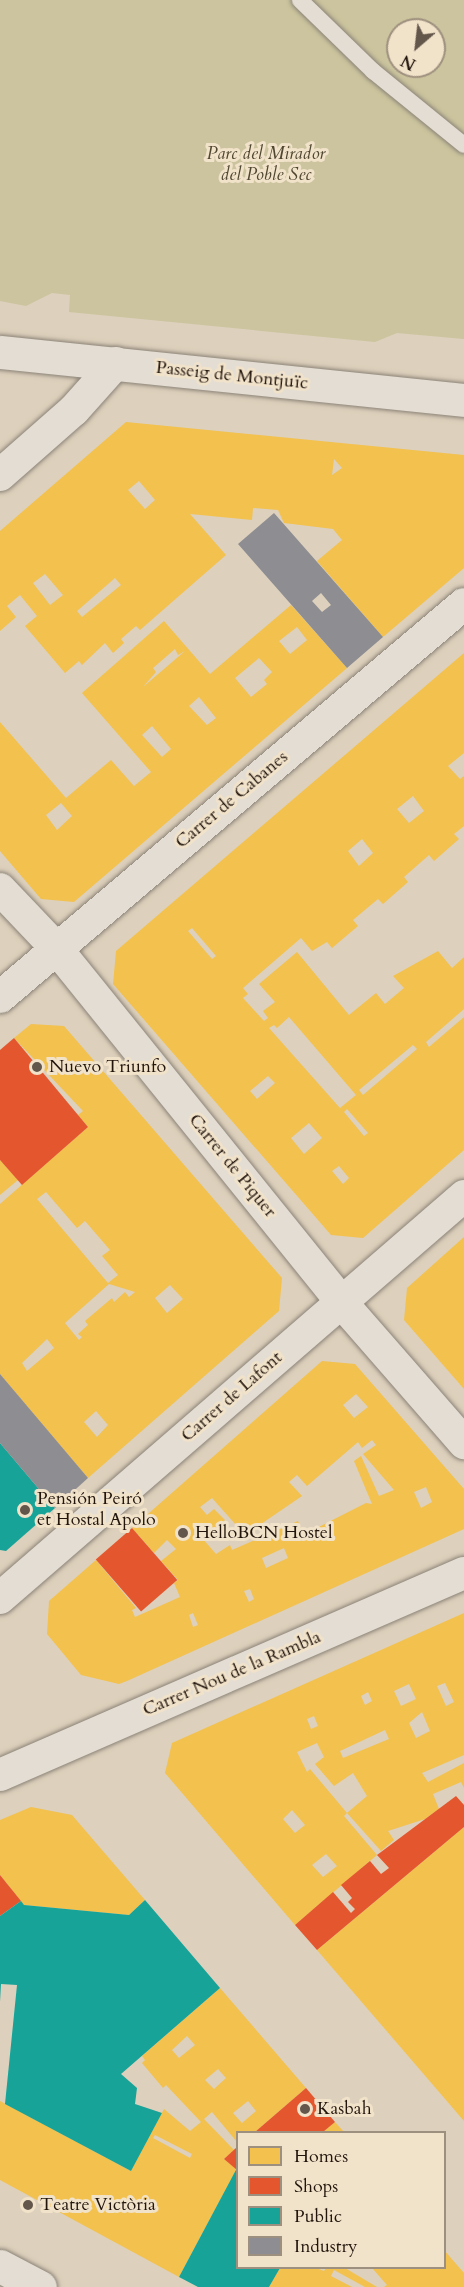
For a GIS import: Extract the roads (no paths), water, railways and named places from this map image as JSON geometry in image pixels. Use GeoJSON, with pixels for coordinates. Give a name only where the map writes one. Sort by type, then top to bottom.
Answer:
{"type":"FeatureCollection","features":[{"type":"Feature","properties":{"kind":"street","name":"Passeig de Montjuïc"},"geometry":{"type":"LineString","coordinates":[[0,352],[464,400]]}},
{"type":"Feature","properties":{"kind":"street"},"geometry":{"type":"LineString","coordinates":[[0,475],[74,410],[116,363]]}},
{"type":"Feature","properties":{"kind":"street","name":"Carrer de Cabanes"},"geometry":{"type":"LineString","coordinates":[[0,997],[464,604]]}},
{"type":"Feature","properties":{"kind":"street","name":"Carrer de Piquer"},"geometry":{"type":"LineString","coordinates":[[0,889],[56,948],[342,1303],[464,1443]]}},
{"type":"Feature","properties":{"kind":"street","name":"Carrer de Lafont"},"geometry":{"type":"LineString","coordinates":[[0,1598],[464,1196]]}},
{"type":"Feature","properties":{"kind":"street","name":"Carrer Nou de la Rambla"},"geometry":{"type":"LineString","coordinates":[[0,1774],[464,1574]]}},
{"type":"Feature","properties":{"kind":"street"},"geometry":{"type":"LineString","coordinates":[[0,2266],[40,2287]]}},
{"type":"Feature","properties":{"kind":"lane"},"geometry":{"type":"LineString","coordinates":[[300,0],[373,71],[464,144]]}},
{"type":"Feature","properties":{"kind":"place","name":"Nuevo Triunfo"},"geometry":{"type":"Point","coordinates":[37,1067]}},
{"type":"Feature","properties":{"kind":"place","name":"Pensión Peiró et Hostal Apolo"},"geometry":{"type":"Point","coordinates":[25,1510]}},
{"type":"Feature","properties":{"kind":"place","name":"HelloBCN Hostel"},"geometry":{"type":"Point","coordinates":[183,1533]}},
{"type":"Feature","properties":{"kind":"place","name":"Kasbah"},"geometry":{"type":"Point","coordinates":[305,2109]}},
{"type":"Feature","properties":{"kind":"place","name":"Teatre Victòria"},"geometry":{"type":"Point","coordinates":[28,2205]}},
{"type":"Feature","properties":{"kind":"park label","name":"Parc del Mirador del Poble Sec"},"geometry":{"type":"Point","coordinates":[266,165]}}]}
